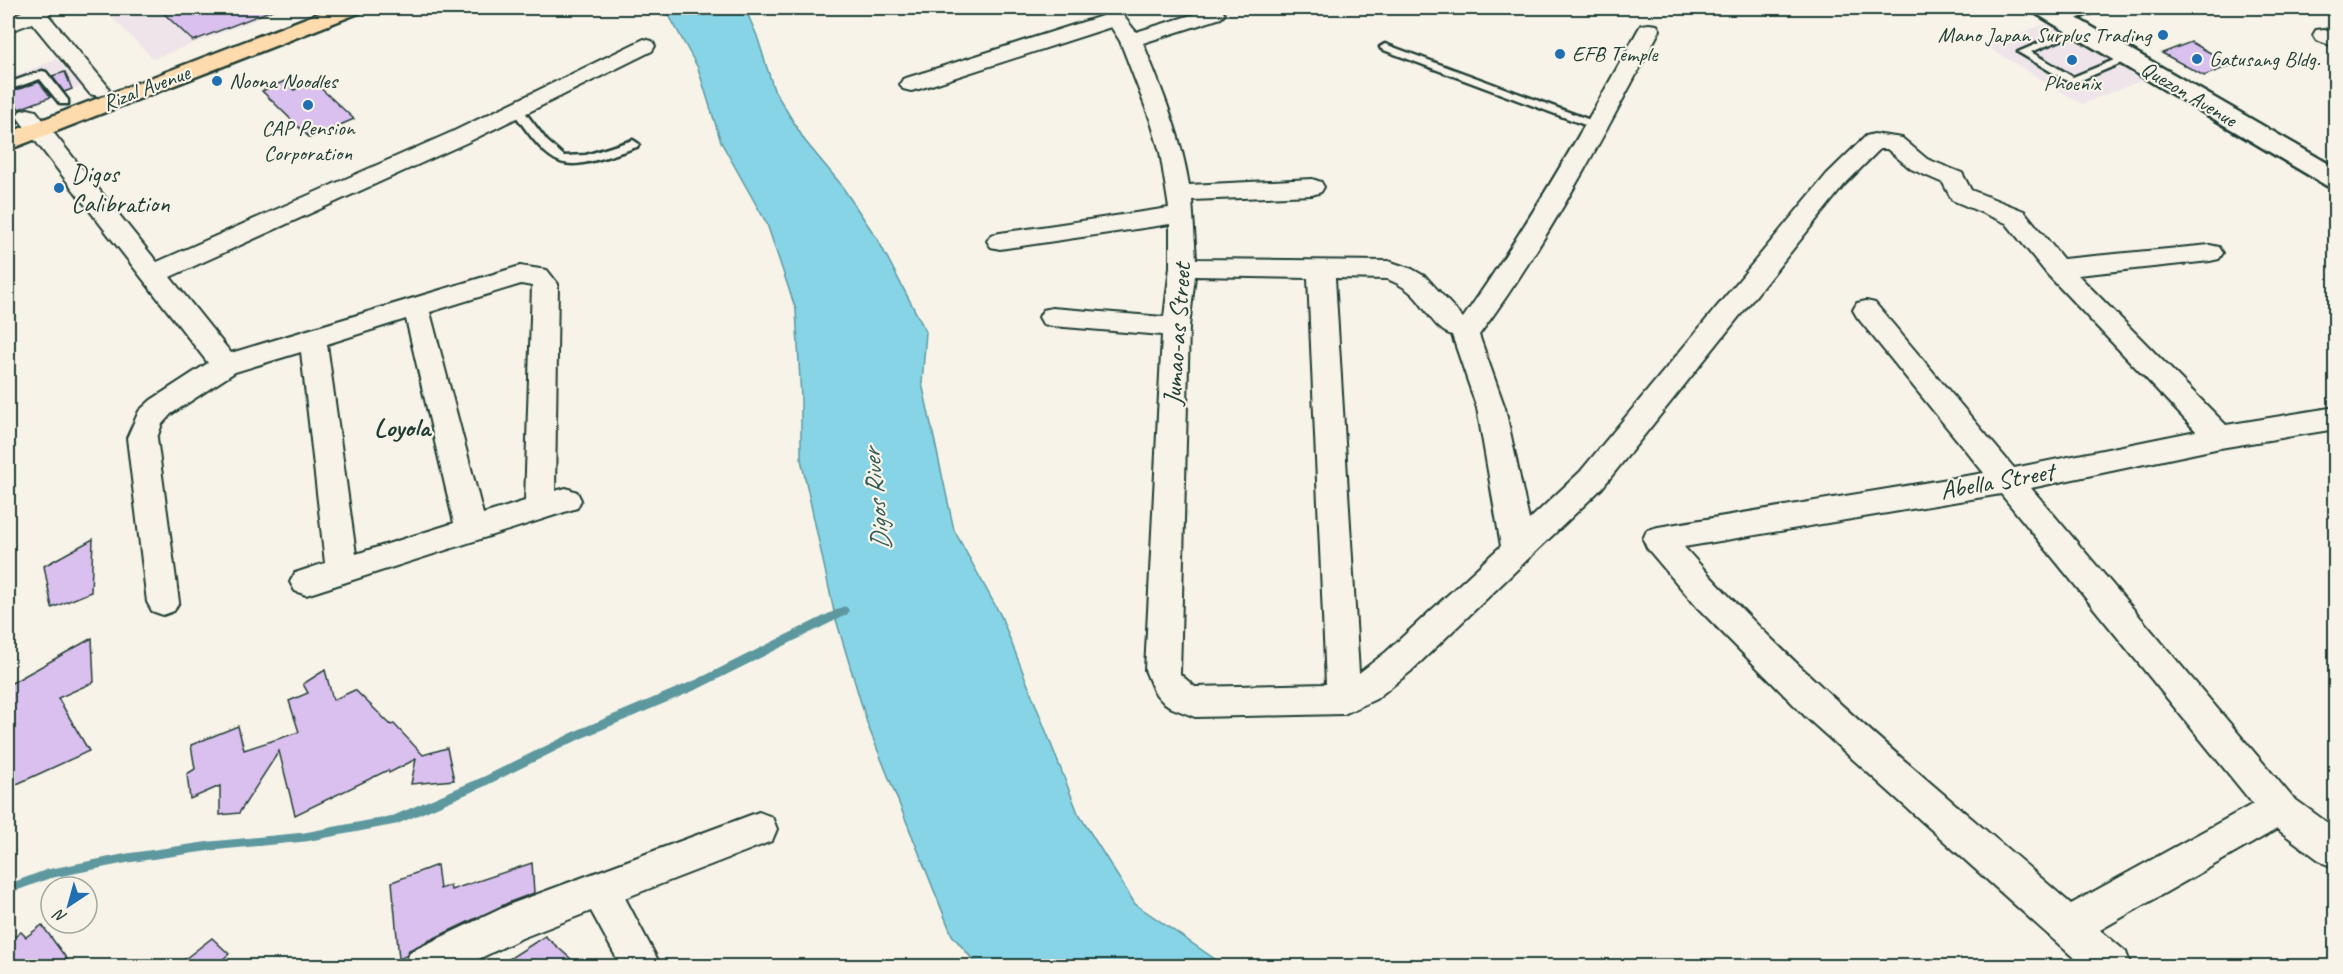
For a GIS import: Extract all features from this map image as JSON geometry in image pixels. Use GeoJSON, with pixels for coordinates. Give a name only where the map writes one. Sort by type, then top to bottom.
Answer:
{"type":"FeatureCollection","features":[{"type":"Feature","properties":{"kind":"main road","name":"Rizal Avenue"},"geometry":{"type":"LineString","coordinates":[[17,126],[64,102],[310,8]]}},
{"type":"Feature","properties":{"kind":"main road","name":"Rizal Avenue"},"geometry":{"type":"LineString","coordinates":[[17,126],[351,8]]}},
{"type":"Feature","properties":{"kind":"main road","name":"Quezon Avenue"},"geometry":{"type":"LineString","coordinates":[[2043,8],[2330,171]]}},
{"type":"Feature","properties":{"kind":"street"},"geometry":{"type":"LineString","coordinates":[[8,26],[41,10],[98,89]]}},
{"type":"Feature","properties":{"kind":"street"},"geometry":{"type":"LineString","coordinates":[[911,84],[1117,22],[1214,14]]}},
{"type":"Feature","properties":{"kind":"street","name":"Jumao-as Street"},"geometry":{"type":"LineString","coordinates":[[1117,22],[1162,118],[1172,152],[1181,204],[1183,267],[1176,327],[1163,675],[1169,686],[1180,697],[1195,702],[1344,699]]}},
{"type":"Feature","properties":{"kind":"street"},"geometry":{"type":"LineString","coordinates":[[1464,330],[1474,325],[1512,268],[1597,126],[1649,30]]}},
{"type":"Feature","properties":{"kind":"street"},"geometry":{"type":"LineString","coordinates":[[153,274],[460,137],[644,46]]}},
{"type":"Feature","properties":{"kind":"street"},"geometry":{"type":"LineString","coordinates":[[17,126],[153,274],[225,364]]}},
{"type":"Feature","properties":{"kind":"street"},"geometry":{"type":"LineString","coordinates":[[1321,268],[1344,699],[1364,689],[1398,662],[1591,480],[1836,179],[1871,142],[1879,140],[1894,143],[1920,164],[1953,178],[1961,195],[2011,214],[2056,268],[2220,437]]}},
{"type":"Feature","properties":{"kind":"street"},"geometry":{"type":"LineString","coordinates":[[1000,241],[1181,204],[1312,187]]}},
{"type":"Feature","properties":{"kind":"street"},"geometry":{"type":"LineString","coordinates":[[2056,268],[2210,253]]}},
{"type":"Feature","properties":{"kind":"street"},"geometry":{"type":"LineString","coordinates":[[1183,267],[1378,268],[1397,273],[1421,287],[1451,323],[1464,330],[1491,408],[1517,550]]}},
{"type":"Feature","properties":{"kind":"street"},"geometry":{"type":"LineString","coordinates":[[163,602],[142,433],[149,418],[161,407],[225,364],[314,339],[514,276],[534,276],[543,281],[553,503],[306,582]]}},
{"type":"Feature","properties":{"kind":"street"},"geometry":{"type":"LineString","coordinates":[[416,307],[471,529]]}},
{"type":"Feature","properties":{"kind":"street"},"geometry":{"type":"LineString","coordinates":[[1866,310],[2279,809],[2336,851]]}},
{"type":"Feature","properties":{"kind":"street"},"geometry":{"type":"LineString","coordinates":[[1052,316],[1176,327]]}},
{"type":"Feature","properties":{"kind":"street"},"geometry":{"type":"LineString","coordinates":[[314,339],[342,570]]}},
{"type":"Feature","properties":{"kind":"street","name":"Abella Street"},"geometry":{"type":"LineString","coordinates":[[2068,927],[1770,662],[1697,586],[1658,538],[2008,481],[2220,437],[2336,418]]}},
{"type":"Feature","properties":{"kind":"street"},"geometry":{"type":"LineString","coordinates":[[2112,966],[2068,927],[2279,809]]}},
{"type":"Feature","properties":{"kind":"street"},"geometry":{"type":"LineString","coordinates":[[424,966],[511,923],[759,829]]}},
{"type":"Feature","properties":{"kind":"street"},"geometry":{"type":"LineString","coordinates":[[599,888],[642,966]]}},
{"type":"Feature","properties":{"kind":"lane"},"geometry":{"type":"LineString","coordinates":[[2100,8],[2023,52],[2072,81],[2128,58]]}},
{"type":"Feature","properties":{"kind":"lane"},"geometry":{"type":"LineString","coordinates":[[1385,47],[1597,126]]}},
{"type":"Feature","properties":{"kind":"lane"},"geometry":{"type":"LineString","coordinates":[[8,87],[42,74],[64,102]]}},
{"type":"Feature","properties":{"kind":"lane"},"geometry":{"type":"LineString","coordinates":[[517,109],[554,154],[566,161],[583,159],[633,144]]}},
{"type":"Feature","properties":{"kind":"shaded area"},"geometry":{"type":"Polygon","coordinates":[[[103,8],[244,8],[257,19],[153,59],[103,8]]]}},
{"type":"Feature","properties":{"kind":"shaded area"},"geometry":{"type":"Polygon","coordinates":[[[2048,23],[2145,79],[2082,104],[1986,46],[2048,23]]]}},
{"type":"Feature","properties":{"kind":"shaded area"},"geometry":{"type":"Polygon","coordinates":[[[57,59],[81,86],[8,114],[8,78],[57,59]]]}},
{"type":"Feature","properties":{"kind":"water","name":"Digos River"},"geometry":{"type":"Polygon","coordinates":[[[665,8],[745,8],[757,36],[774,90],[805,141],[839,182],[878,240],[926,332],[922,383],[954,530],[1001,616],[1078,813],[1135,904],[1225,966],[978,966],[952,935],[868,726],[835,616],[801,459],[801,398],[796,310],[767,224],[721,142],[698,68],[665,8]]]}},
{"type":"Feature","properties":{"kind":"building"},"geometry":{"type":"Polygon","coordinates":[[[158,8],[275,8],[275,9],[193,41],[158,8]]]}},
{"type":"Feature","properties":{"kind":"building","name":"Gatusang Bldg."},"geometry":{"type":"Polygon","coordinates":[[[2191,42],[2232,65],[2204,76],[2162,53],[2191,42]]]}},
{"type":"Feature","properties":{"kind":"building"},"geometry":{"type":"Polygon","coordinates":[[[65,72],[72,89],[64,92],[52,76],[65,72]]]}},
{"type":"Feature","properties":{"kind":"building","name":"CAP Pension Corporation"},"geometry":{"type":"Polygon","coordinates":[[[285,81],[294,90],[314,82],[354,119],[310,138],[262,91],[285,81]]]}},
{"type":"Feature","properties":{"kind":"building"},"geometry":{"type":"Polygon","coordinates":[[[39,82],[51,97],[19,109],[8,93],[39,82]]]}},
{"type":"Feature","properties":{"kind":"building"},"geometry":{"type":"Polygon","coordinates":[[[93,539],[91,592],[52,608],[44,566],[93,539]]]}},
{"type":"Feature","properties":{"kind":"building"},"geometry":{"type":"Polygon","coordinates":[[[92,638],[94,682],[58,698],[89,751],[8,788],[8,685],[92,638]]]}},
{"type":"Feature","properties":{"kind":"building"},"geometry":{"type":"Polygon","coordinates":[[[325,670],[333,700],[355,690],[391,725],[394,724],[423,755],[447,748],[454,780],[411,784],[416,759],[295,815],[279,751],[239,813],[220,815],[220,786],[190,799],[187,774],[195,769],[191,745],[238,726],[244,750],[299,732],[289,701],[308,693],[303,684],[325,670]]]}},
{"type":"Feature","properties":{"kind":"building"},"geometry":{"type":"Polygon","coordinates":[[[532,863],[534,893],[409,950],[406,956],[399,959],[392,882],[437,865],[440,889],[450,885],[451,890],[532,863]]]}},
{"type":"Feature","properties":{"kind":"building"},"geometry":{"type":"Polygon","coordinates":[[[39,927],[39,935],[49,935],[72,966],[8,966],[8,942],[21,932],[26,937],[39,927]]]}},
{"type":"Feature","properties":{"kind":"building"},"geometry":{"type":"Polygon","coordinates":[[[545,936],[579,966],[498,966],[545,936]]]}},
{"type":"Feature","properties":{"kind":"building"},"geometry":{"type":"Polygon","coordinates":[[[212,938],[229,954],[215,966],[176,966],[212,938]]]}},
{"type":"Feature","properties":{"kind":"waterway"},"geometry":{"type":"LineString","coordinates":[[8,889],[48,874],[128,858],[211,846],[305,837],[395,820],[483,782],[580,734],[698,684],[844,611]]}},
{"type":"Feature","properties":{"kind":"place","name":"Mano Japan Surplus Trading"},"geometry":{"type":"Point","coordinates":[2163,35]}},
{"type":"Feature","properties":{"kind":"place","name":"EFB Temple"},"geometry":{"type":"Point","coordinates":[1560,54]}},
{"type":"Feature","properties":{"kind":"place","name":"Gatusang Bldg."},"geometry":{"type":"Point","coordinates":[2197,59]}},
{"type":"Feature","properties":{"kind":"place","name":"Phoenix"},"geometry":{"type":"Point","coordinates":[2072,60]}},
{"type":"Feature","properties":{"kind":"place","name":"Noona Noodles"},"geometry":{"type":"Point","coordinates":[217,81]}},
{"type":"Feature","properties":{"kind":"place","name":"CAP Pension Corporation"},"geometry":{"type":"Point","coordinates":[308,105]}},
{"type":"Feature","properties":{"kind":"place","name":"Digos Calibration"},"geometry":{"type":"Point","coordinates":[59,188]}},
{"type":"Feature","properties":{"kind":"district","name":"Loyola"},"geometry":{"type":"Point","coordinates":[402,427]}}]}
